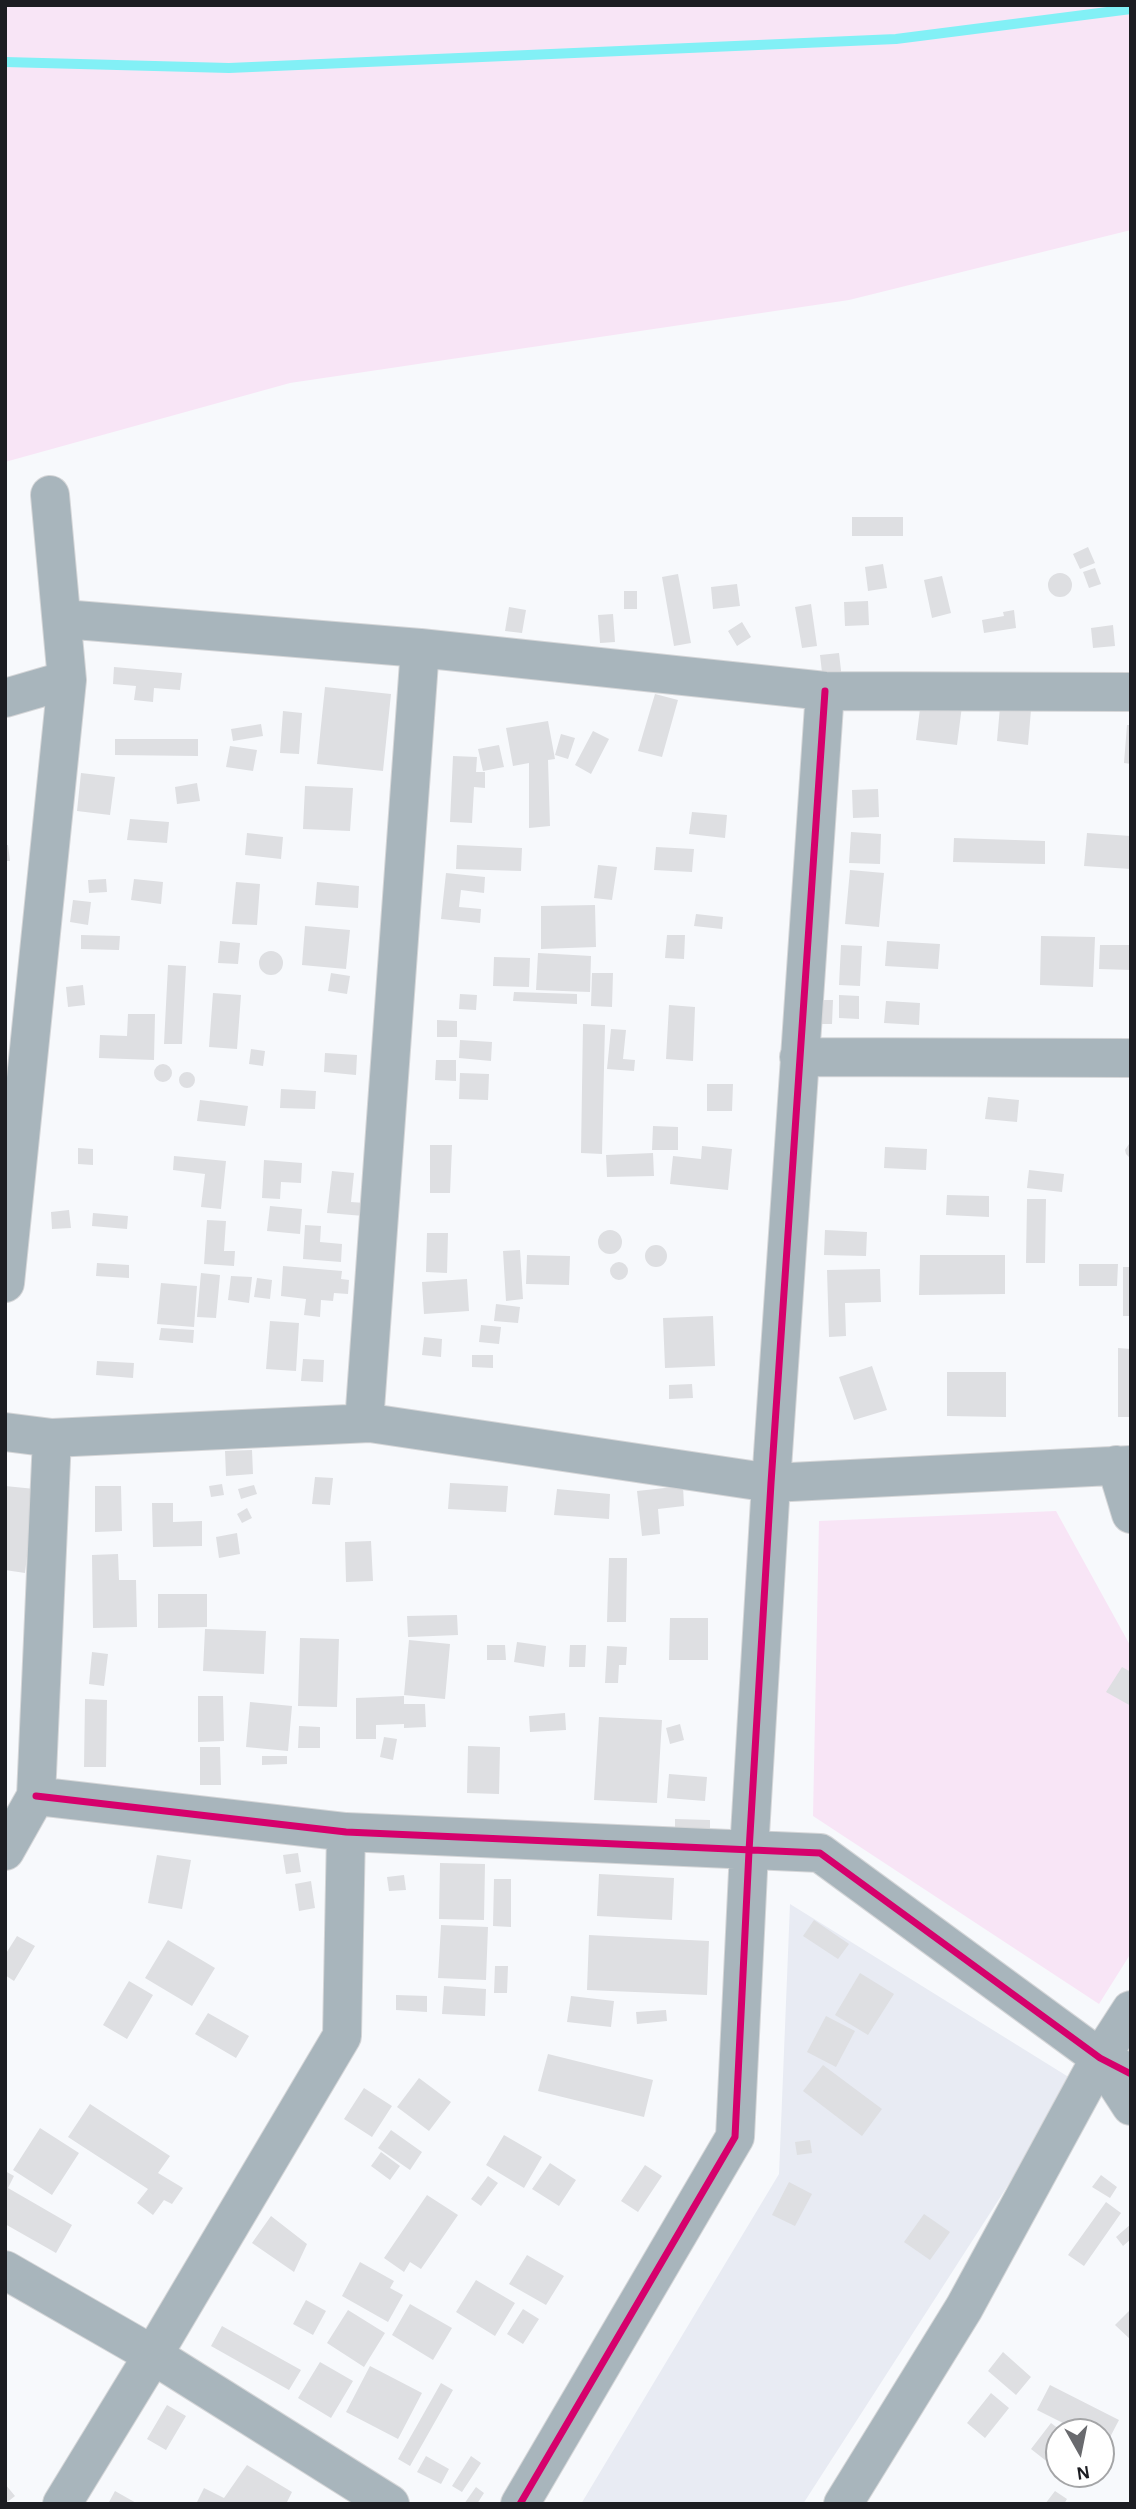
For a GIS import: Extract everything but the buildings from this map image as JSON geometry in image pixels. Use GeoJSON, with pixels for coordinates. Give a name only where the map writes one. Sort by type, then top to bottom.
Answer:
{"type":"FeatureCollection","features":[{"type":"Feature","properties":{"kind":"street"},"geometry":{"type":"LineString","coordinates":[[5,1283],[68,680],[50,495]]}},
{"type":"Feature","properties":{"kind":"street"},"geometry":{"type":"LineString","coordinates":[[63,620],[420,648],[825,691],[1131,692]]}},
{"type":"Feature","properties":{"kind":"street"},"geometry":{"type":"LineString","coordinates":[[364,1423],[420,648]]}},
{"type":"Feature","properties":{"kind":"street"},"geometry":{"type":"LineString","coordinates":[[5,698],[68,680]]}},
{"type":"Feature","properties":{"kind":"street"},"geometry":{"type":"LineString","coordinates":[[520,2504],[734,2137],[748,1851],[771,1483],[825,691]]}},
{"type":"Feature","properties":{"kind":"street"},"geometry":{"type":"LineString","coordinates":[[799,1057],[1131,1058]]}},
{"type":"Feature","properties":{"kind":"street"},"geometry":{"type":"LineString","coordinates":[[5,1432],[52,1437],[364,1423],[771,1483],[1123,1465],[1131,1514]]}},
{"type":"Feature","properties":{"kind":"street"},"geometry":{"type":"LineString","coordinates":[[5,1851],[37,1796],[52,1437]]}},
{"type":"Feature","properties":{"kind":"street"},"geometry":{"type":"LineString","coordinates":[[37,1796],[346,1832],[820,1853],[1115,2066],[1131,2106]]}},
{"type":"Feature","properties":{"kind":"street"},"geometry":{"type":"LineString","coordinates":[[62,2504],[342,2036],[346,1832]]}},
{"type":"Feature","properties":{"kind":"street"},"geometry":{"type":"LineString","coordinates":[[843,2504],[1115,2066],[1131,2010]]}},
{"type":"Feature","properties":{"kind":"street"},"geometry":{"type":"LineString","coordinates":[[5,2270],[153,2355],[390,2504]]}},
{"type":"Feature","properties":{"kind":"shaded area"},"geometry":{"type":"Polygon","coordinates":[[[5,5],[1131,5],[1131,230],[849,300],[290,383],[5,462],[5,5]]]}},
{"type":"Feature","properties":{"kind":"shaded area"},"geometry":{"type":"Polygon","coordinates":[[[1056,1511],[1131,1647],[1131,1953],[1099,2004],[813,1816],[819,1521],[1056,1511]]]}},
{"type":"Feature","properties":{"kind":"shaded area"},"geometry":{"type":"Polygon","coordinates":[[[790,1904],[1075,2081],[803,2504],[581,2504],[779,2174],[790,1904]]]}},
{"type":"Feature","properties":{"kind":"waterway"},"geometry":{"type":"LineString","coordinates":[[5,62],[229,68],[896,39],[1131,9]]}},
{"type":"Feature","properties":{"kind":"cycle path"},"geometry":{"type":"LineString","coordinates":[[520,2504],[735,2137],[771,1483],[825,691]]}},
{"type":"Feature","properties":{"kind":"cycle path"},"geometry":{"type":"LineString","coordinates":[[36,1796],[346,1832],[820,1853],[1100,2058],[1131,2074]]}}]}
